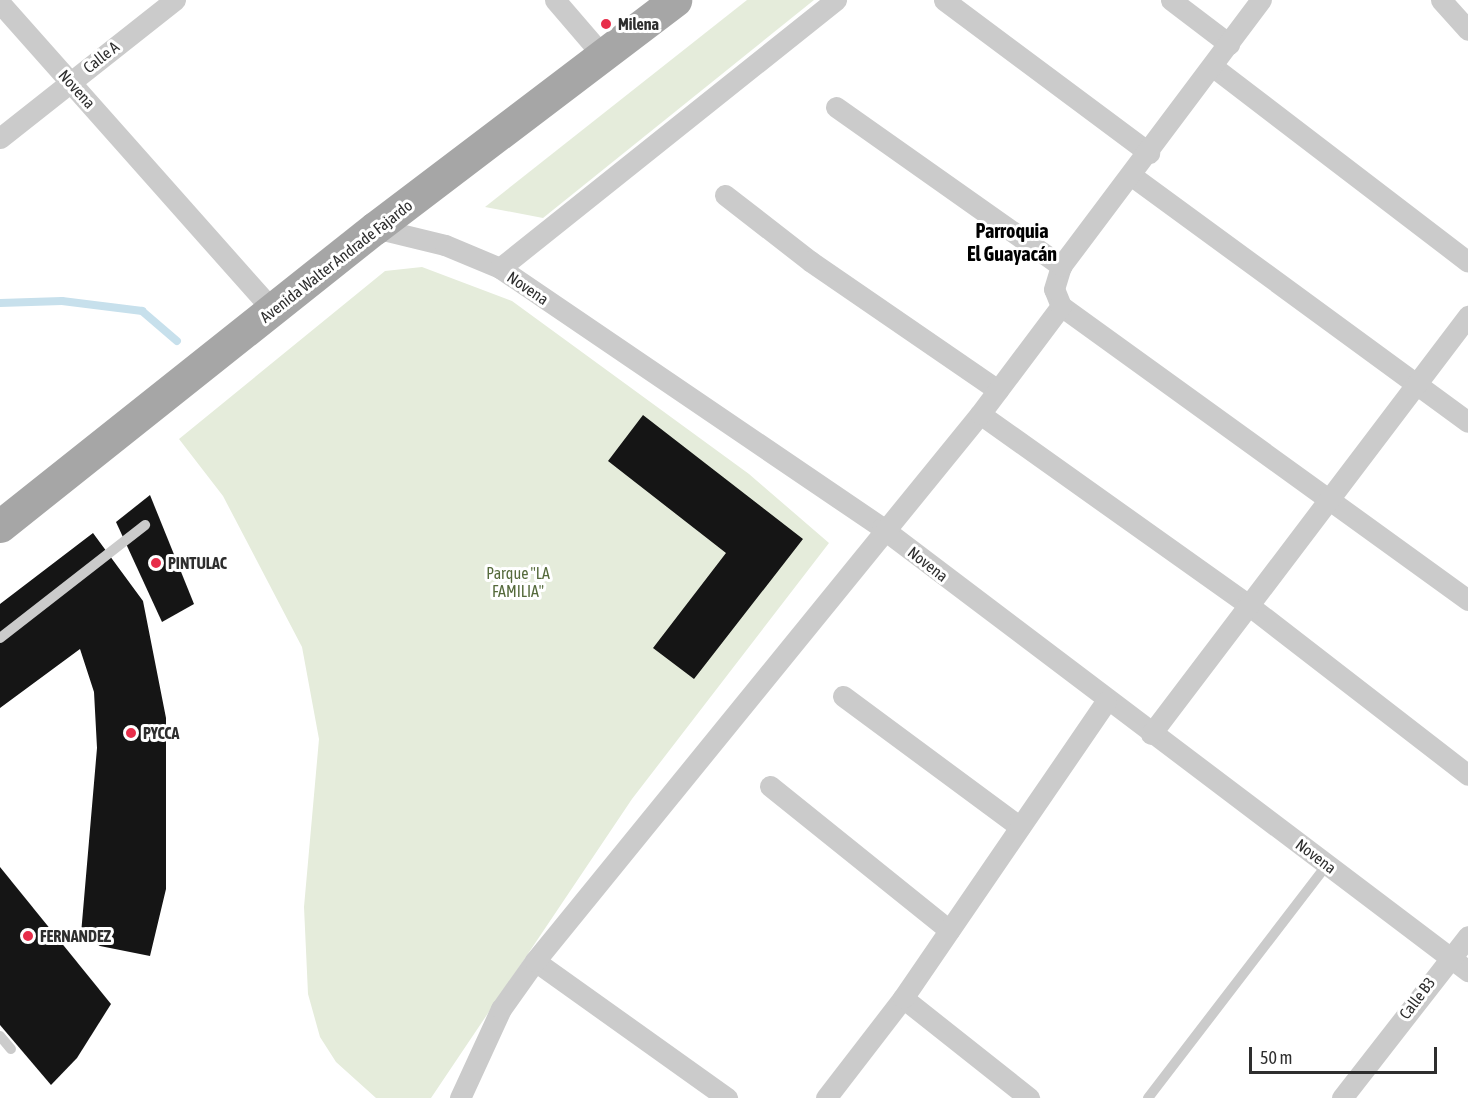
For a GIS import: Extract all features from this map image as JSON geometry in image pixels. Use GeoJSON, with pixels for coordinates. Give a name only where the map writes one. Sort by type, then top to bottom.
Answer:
{"type":"FeatureCollection","features":[{"type":"Feature","properties":{"kind":"main road","name":"Avenida Walter Andrade Fajardo"},"geometry":{"type":"LineString","coordinates":[[0,526],[375,228],[604,57],[675,0]]}},
{"type":"Feature","properties":{"kind":"street","name":"Calle A"},"geometry":{"type":"LineString","coordinates":[[0,138],[175,0]]}},
{"type":"Feature","properties":{"kind":"street"},"geometry":{"type":"LineString","coordinates":[[555,0],[604,57]]}},
{"type":"Feature","properties":{"kind":"street"},"geometry":{"type":"LineString","coordinates":[[500,268],[836,0]]}},
{"type":"Feature","properties":{"kind":"street"},"geometry":{"type":"LineString","coordinates":[[944,0],[1149,153]]}},
{"type":"Feature","properties":{"kind":"street"},"geometry":{"type":"LineString","coordinates":[[1171,0],[1229,44]]}},
{"type":"Feature","properties":{"kind":"street"},"geometry":{"type":"LineString","coordinates":[[1261,0],[1132,176],[1061,266],[1054,289],[1061,306],[1468,600]]}},
{"type":"Feature","properties":{"kind":"street"},"geometry":{"type":"LineString","coordinates":[[1441,0],[1468,30]]}},
{"type":"Feature","properties":{"kind":"street","name":"Novena"},"geometry":{"type":"LineString","coordinates":[[0,3],[273,310]]}},
{"type":"Feature","properties":{"kind":"street"},"geometry":{"type":"LineString","coordinates":[[1212,66],[1468,262]]}},
{"type":"Feature","properties":{"kind":"street"},"geometry":{"type":"LineString","coordinates":[[836,107],[1061,266]]}},
{"type":"Feature","properties":{"kind":"street"},"geometry":{"type":"LineString","coordinates":[[1132,176],[1468,422]]}},
{"type":"Feature","properties":{"kind":"street"},"geometry":{"type":"LineString","coordinates":[[725,195],[810,261],[998,390]]}},
{"type":"Feature","properties":{"kind":"street","name":"Novena"},"geometry":{"type":"LineString","coordinates":[[375,228],[445,245],[500,268],[882,528],[1106,702],[1468,971]]}},
{"type":"Feature","properties":{"kind":"street"},"geometry":{"type":"LineString","coordinates":[[460,1098],[496,1018],[535,961],[882,528],[980,414],[1061,306]]}},
{"type":"Feature","properties":{"kind":"street"},"geometry":{"type":"LineString","coordinates":[[1151,734],[1247,604],[1468,316]]}},
{"type":"Feature","properties":{"kind":"street"},"geometry":{"type":"LineString","coordinates":[[980,414],[1247,604],[1468,775]]}},
{"type":"Feature","properties":{"kind":"street"},"geometry":{"type":"LineString","coordinates":[[843,696],[1020,827]]}},
{"type":"Feature","properties":{"kind":"street"},"geometry":{"type":"LineString","coordinates":[[826,1098],[903,998],[1106,702]]}},
{"type":"Feature","properties":{"kind":"street"},"geometry":{"type":"LineString","coordinates":[[770,786],[949,930]]}},
{"type":"Feature","properties":{"kind":"street"},"geometry":{"type":"LineString","coordinates":[[1449,956],[1468,936]]}},
{"type":"Feature","properties":{"kind":"street","name":"Calle B3"},"geometry":{"type":"LineString","coordinates":[[1342,1098],[1449,956]]}},
{"type":"Feature","properties":{"kind":"street"},"geometry":{"type":"LineString","coordinates":[[535,961],[727,1098]]}},
{"type":"Feature","properties":{"kind":"street"},"geometry":{"type":"LineString","coordinates":[[903,998],[1029,1098]]}},
{"type":"Feature","properties":{"kind":"lane"},"geometry":{"type":"LineString","coordinates":[[0,638],[145,525]]}},
{"type":"Feature","properties":{"kind":"lane"},"geometry":{"type":"LineString","coordinates":[[1148,1098],[1327,865]]}},
{"type":"Feature","properties":{"kind":"lane"},"geometry":{"type":"LineString","coordinates":[[0,1036],[11,1049]]}},
{"type":"Feature","properties":{"kind":"green space"},"geometry":{"type":"Polygon","coordinates":[[[747,0],[814,0],[543,218],[485,207],[747,0]]]}},
{"type":"Feature","properties":{"kind":"green space","name":"Parque \"LA FAMILIA\""},"geometry":{"type":"Polygon","coordinates":[[[422,267],[512,301],[749,474],[829,543],[632,799],[431,1098],[376,1098],[336,1062],[320,1037],[308,994],[304,907],[319,739],[302,647],[223,496],[179,439],[385,271],[422,267]]]}},
{"type":"Feature","properties":{"kind":"building"},"geometry":{"type":"Polygon","coordinates":[[[643,415],[803,539],[694,679],[653,648],[726,553],[608,461],[643,415]]]}},
{"type":"Feature","properties":{"kind":"building","name":"PINTULAC"},"geometry":{"type":"Polygon","coordinates":[[[150,495],[194,604],[162,622],[116,522],[150,495]]]}},
{"type":"Feature","properties":{"kind":"building","name":"PYCCA"},"geometry":{"type":"Polygon","coordinates":[[[93,533],[143,601],[166,718],[166,889],[150,956],[100,946],[81,934],[97,748],[94,692],[80,649],[0,708],[0,604],[93,533]]]}},
{"type":"Feature","properties":{"kind":"building","name":"FERNANDEZ"},"geometry":{"type":"Polygon","coordinates":[[[0,867],[111,1004],[77,1058],[51,1085],[0,1025],[0,867]]]}},
{"type":"Feature","properties":{"kind":"waterway"},"geometry":{"type":"LineString","coordinates":[[0,303],[62,301],[142,311],[177,341]]}},
{"type":"Feature","properties":{"kind":"place","name":"Milena"},"geometry":{"type":"Point","coordinates":[606,24]}},
{"type":"Feature","properties":{"kind":"place","name":"PINTULAC"},"geometry":{"type":"Point","coordinates":[156,563]}},
{"type":"Feature","properties":{"kind":"place","name":"PYCCA"},"geometry":{"type":"Point","coordinates":[131,733]}},
{"type":"Feature","properties":{"kind":"place","name":"FERNANDEZ"},"geometry":{"type":"Point","coordinates":[28,936]}},
{"type":"Feature","properties":{"kind":"district","name":"Parroquia El Guayacán"},"geometry":{"type":"Point","coordinates":[1012,242]}}]}
